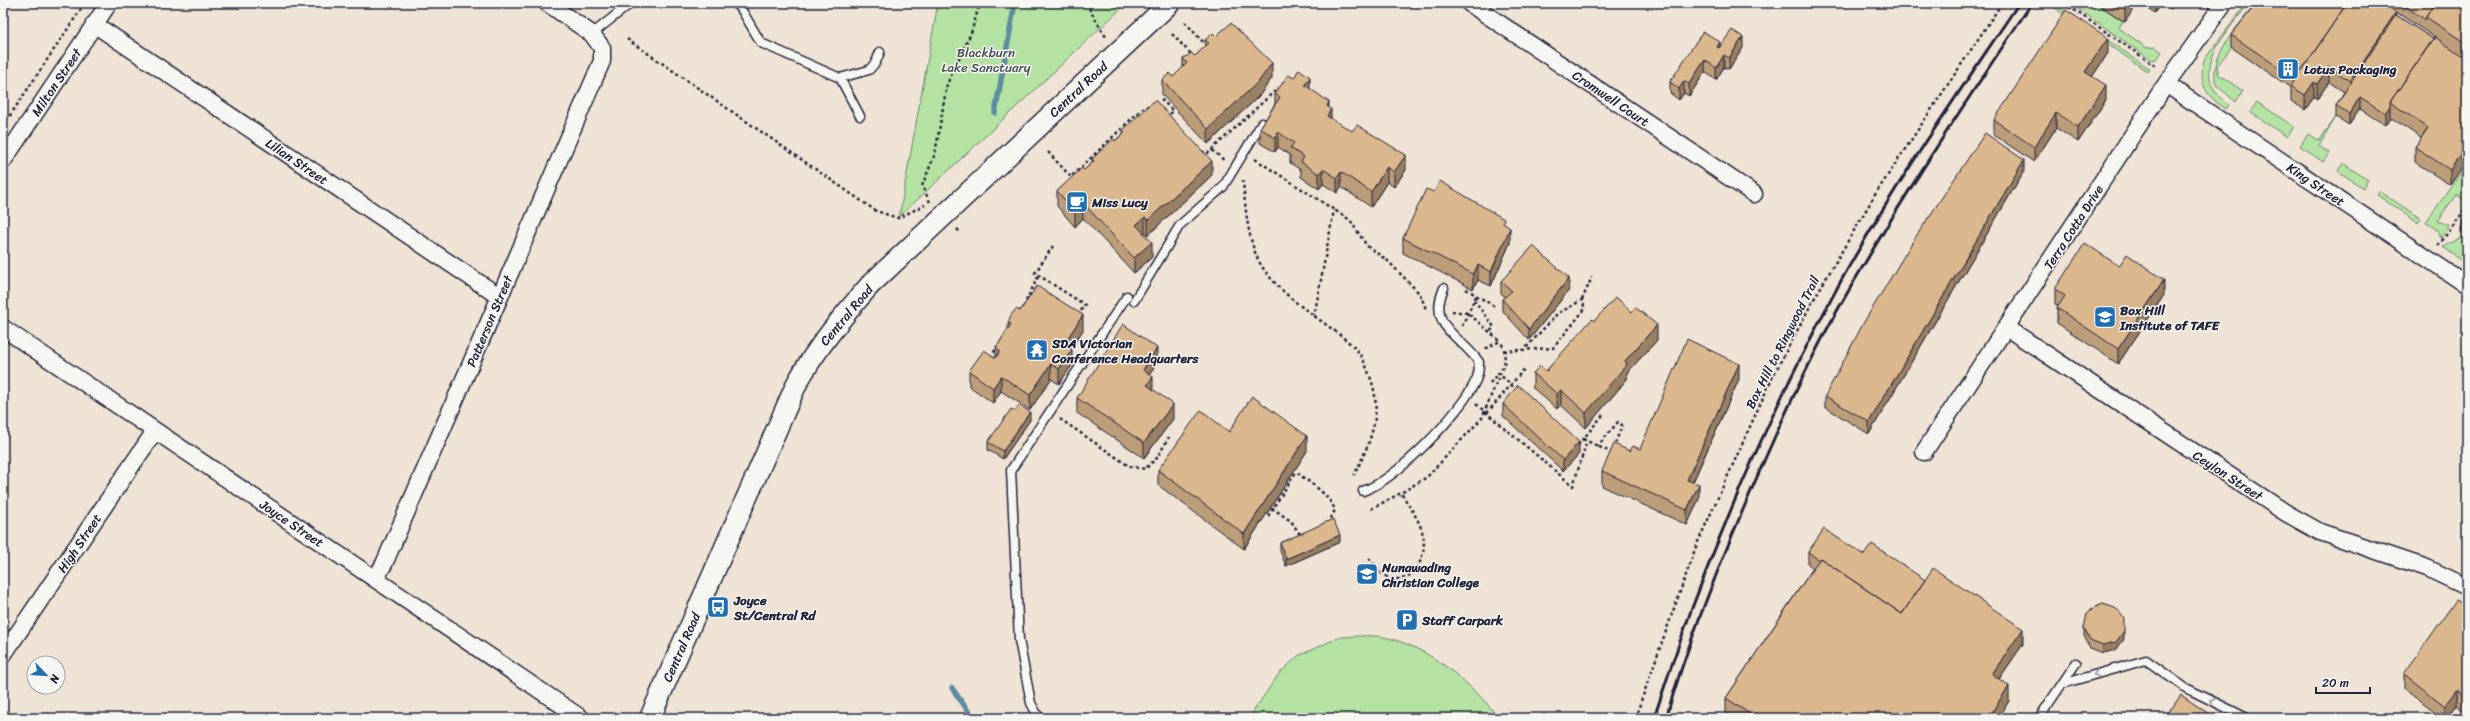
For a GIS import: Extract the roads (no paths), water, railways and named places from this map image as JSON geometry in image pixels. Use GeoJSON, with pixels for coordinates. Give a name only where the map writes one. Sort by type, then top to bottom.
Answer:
{"type":"FeatureCollection","features":[{"type":"Feature","properties":{"kind":"street","name":"Milton Street"},"geometry":{"type":"LineString","coordinates":[[3,161],[109,3]]}},
{"type":"Feature","properties":{"kind":"street"},"geometry":{"type":"LineString","coordinates":[[547,3],[592,34]]}},
{"type":"Feature","properties":{"kind":"street","name":"Central Road"},"geometry":{"type":"LineString","coordinates":[[650,718],[797,383],[811,358],[838,322],[937,209],[1120,49],[1170,3]]}},
{"type":"Feature","properties":{"kind":"street","name":"Cromwell Court"},"geometry":{"type":"LineString","coordinates":[[1469,3],[1754,194]]}},
{"type":"Feature","properties":{"kind":"street","name":"Terra Cotta Drive"},"geometry":{"type":"LineString","coordinates":[[1924,452],[2007,328],[2168,80],[2224,3]]}},
{"type":"Feature","properties":{"kind":"street","name":"Lilian Street"},"geometry":{"type":"LineString","coordinates":[[94,24],[500,297]]}},
{"type":"Feature","properties":{"kind":"street","name":"Patterson Street"},"geometry":{"type":"LineString","coordinates":[[375,579],[384,564],[602,61],[602,48],[592,34]]}},
{"type":"Feature","properties":{"kind":"street","name":"King Street"},"geometry":{"type":"LineString","coordinates":[[2168,80],[2467,285]]}},
{"type":"Feature","properties":{"kind":"street","name":"Joyce Street"},"geometry":{"type":"LineString","coordinates":[[3,328],[581,718]]}},
{"type":"Feature","properties":{"kind":"street","name":"Ceylon Street"},"geometry":{"type":"LineString","coordinates":[[2007,328],[2286,513],[2320,532],[2426,568],[2467,587]]}},
{"type":"Feature","properties":{"kind":"street","name":"High Street"},"geometry":{"type":"LineString","coordinates":[[3,655],[155,431]]}},
{"type":"Feature","properties":{"kind":"lane"},"geometry":{"type":"LineString","coordinates":[[592,34],[631,3]]}},
{"type":"Feature","properties":{"kind":"lane"},"geometry":{"type":"LineString","coordinates":[[734,3],[740,7],[761,43],[840,78],[860,116]]}},
{"type":"Feature","properties":{"kind":"lane"},"geometry":{"type":"LineString","coordinates":[[840,78],[869,70],[876,62],[880,52]]}},
{"type":"Feature","properties":{"kind":"lane"},"geometry":{"type":"LineString","coordinates":[[1039,718],[1031,703],[1019,640],[1010,470],[1180,225],[1214,196],[1234,169],[1262,123]]}},
{"type":"Feature","properties":{"kind":"lane"},"geometry":{"type":"LineString","coordinates":[[1364,491],[1375,487],[1386,479],[1422,448],[1462,403],[1477,379],[1479,362],[1474,355],[1446,328],[1438,316],[1437,310],[1444,288]]}},
{"type":"Feature","properties":{"kind":"lane"},"geometry":{"type":"LineString","coordinates":[[2062,684],[2146,660],[2184,688],[2247,718]]}},
{"type":"Feature","properties":{"kind":"lane"},"geometry":{"type":"LineString","coordinates":[[2039,718],[2076,663]]}},
{"type":"Feature","properties":{"kind":"waterway"},"geometry":{"type":"LineString","coordinates":[[995,113],[1015,3]]}},
{"type":"Feature","properties":{"kind":"waterway"},"geometry":{"type":"LineString","coordinates":[[952,688],[973,718]]}},
{"type":"Feature","properties":{"kind":"railway"},"geometry":{"type":"LineString","coordinates":[[1654,718],[1693,605],[1715,549],[1762,440],[1814,332],[1842,279],[1883,209],[2019,3]]}},
{"type":"Feature","properties":{"kind":"railway"},"geometry":{"type":"LineString","coordinates":[[1666,718],[1692,637],[1723,558],[1777,431],[1812,359],[1837,311],[1883,232],[1956,117],[2032,3]]}},
{"type":"Feature","properties":{"kind":"place","name":"Lotus Packaging"},"geometry":{"type":"Point","coordinates":[2288,69]}},
{"type":"Feature","properties":{"kind":"place","name":"Miss Lucy"},"geometry":{"type":"Point","coordinates":[1077,202]}},
{"type":"Feature","properties":{"kind":"place","name":"Box Hill Institute of TAFE"},"geometry":{"type":"Point","coordinates":[2105,317]}},
{"type":"Feature","properties":{"kind":"place","name":"SDA Victorian Conference Headquarters"},"geometry":{"type":"Point","coordinates":[1037,350]}},
{"type":"Feature","properties":{"kind":"place","name":"Nunawading Christian College"},"geometry":{"type":"Point","coordinates":[1367,574]}},
{"type":"Feature","properties":{"kind":"place","name":"Joyce St/Central Rd"},"geometry":{"type":"Point","coordinates":[718,607]}},
{"type":"Feature","properties":{"kind":"place","name":"Staff Carpark"},"geometry":{"type":"Point","coordinates":[1407,620]}},
{"type":"Feature","properties":{"kind":"park label","name":"Blackburn Lake Sanctuary"},"geometry":{"type":"Point","coordinates":[986,60]}}]}
